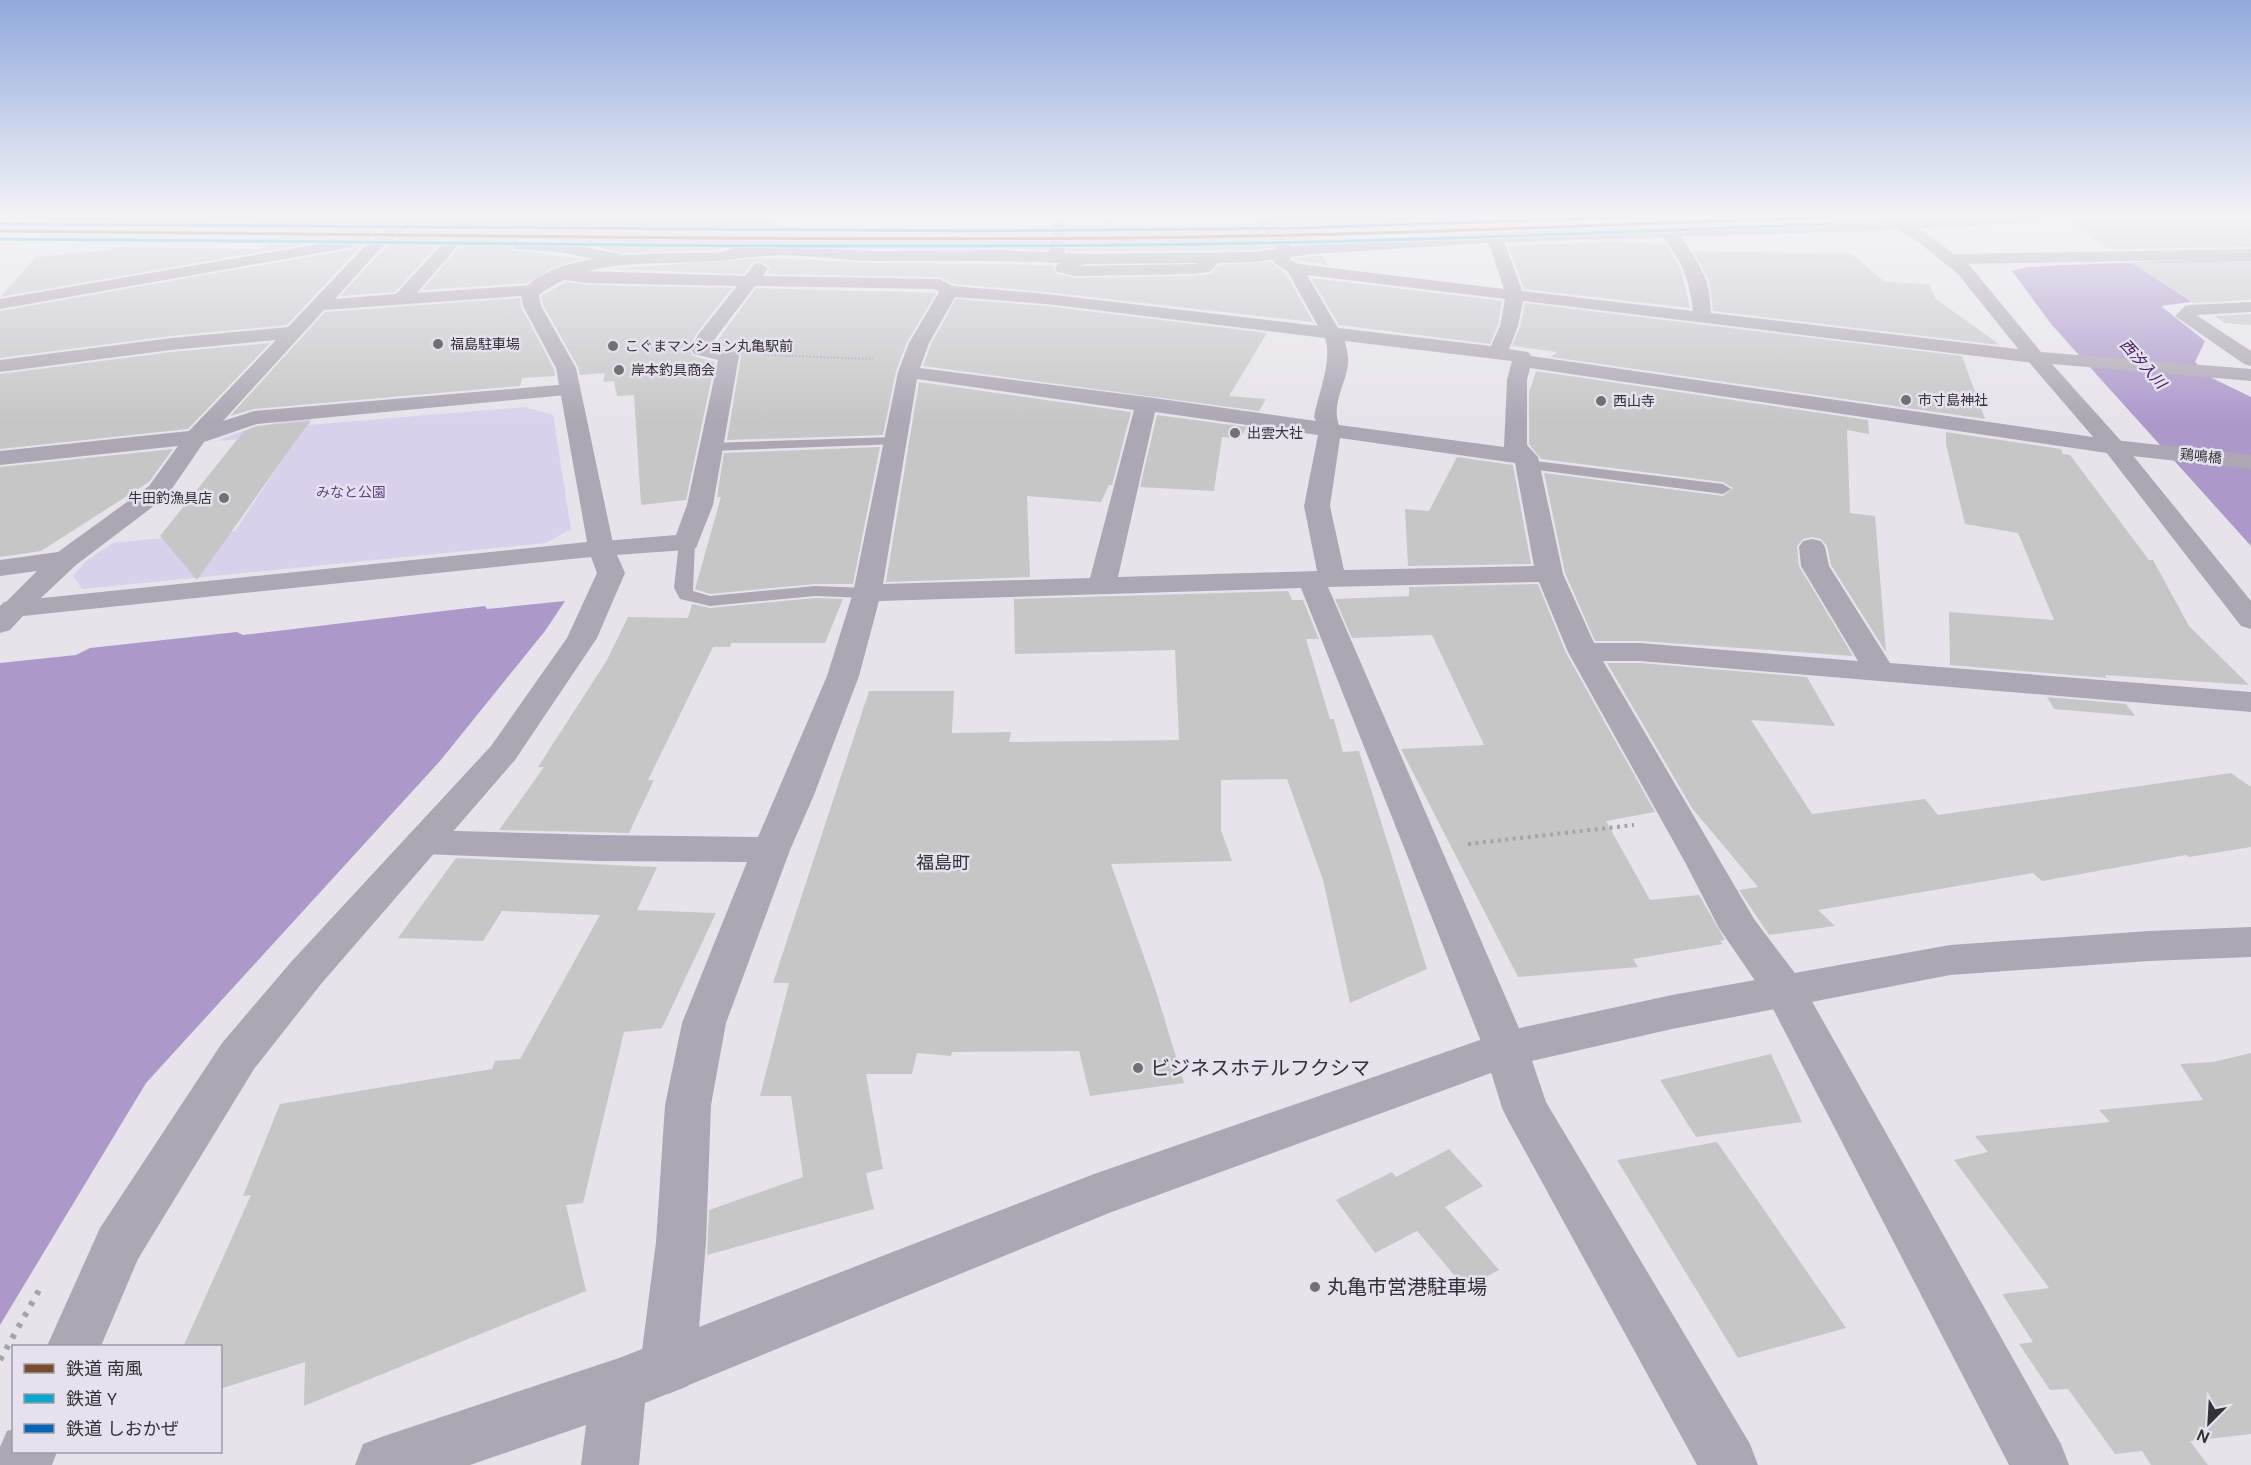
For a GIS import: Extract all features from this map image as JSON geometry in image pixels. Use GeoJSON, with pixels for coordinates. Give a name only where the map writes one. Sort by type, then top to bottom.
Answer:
{"type":"FeatureCollection","features":[{"type":"Feature","properties":{"kind":"street"},"geometry":{"type":"LineString","coordinates":[[0,304],[108,285]]}},
{"type":"Feature","properties":{"kind":"street"},"geometry":{"type":"LineString","coordinates":[[7,616],[66,559],[158,491],[196,437],[341,285]]}},
{"type":"Feature","properties":{"kind":"street"},"geometry":{"type":"LineString","coordinates":[[401,300],[416,285]]}},
{"type":"Feature","properties":{"kind":"street"},"geometry":{"type":"LineString","coordinates":[[321,305],[401,300],[482,285]]}},
{"type":"Feature","properties":{"kind":"street"},"geometry":{"type":"LineString","coordinates":[[75,1345],[118,1245],[238,1056],[306,973],[503,753],[582,638],[611,573],[602,548],[566,368],[532,306],[530,293],[539,285]]}},
{"type":"Feature","properties":{"kind":"street"},"geometry":{"type":"LineString","coordinates":[[7,616],[602,548],[687,542],[700,505],[729,356],[701,350],[705,339],[744,285]]}},
{"type":"Feature","properties":{"kind":"street","name":"鶏鳴橋"},"geometry":{"type":"LineString","coordinates":[[941,285],[949,291],[1046,299],[1521,356],[1522,361],[2114,447],[2251,462]]}},
{"type":"Feature","properties":{"kind":"street"},"geometry":{"type":"LineString","coordinates":[[1305,285],[1336,341],[1338,365],[1330,388],[1325,417],[1330,430],[1317,506],[1322,579],[1423,848],[1506,1049],[1525,1108],[1729,1465]]}},
{"type":"Feature","properties":{"kind":"street"},"geometry":{"type":"LineString","coordinates":[[1453,285],[1703,318],[2085,362],[2205,371],[2250,362]]}},
{"type":"Feature","properties":{"kind":"street"},"geometry":{"type":"LineString","coordinates":[[1496,353],[1507,330],[1515,295],[1512,285]]}},
{"type":"Feature","properties":{"kind":"street"},"geometry":{"type":"LineString","coordinates":[[1699,285],[1703,318]]}},
{"type":"Feature","properties":{"kind":"street"},"geometry":{"type":"LineString","coordinates":[[1977,285],[2035,357],[2114,447],[2251,620]]}},
{"type":"Feature","properties":{"kind":"street"},"geometry":{"type":"LineString","coordinates":[[668,1366],[681,1242],[688,1105],[704,1023],[771,850],[796,795],[843,676],[867,593],[911,366],[919,343],[949,291]]}},
{"type":"Feature","properties":{"kind":"street"},"geometry":{"type":"LineString","coordinates":[[2250,362],[2184,316],[2191,310],[2251,307]]}},
{"type":"Feature","properties":{"kind":"street"},"geometry":{"type":"LineString","coordinates":[[0,366],[171,344],[295,332]]}},
{"type":"Feature","properties":{"kind":"street"},"geometry":{"type":"LineString","coordinates":[[1522,361],[1516,380],[1515,447],[1527,461],[1549,574],[1583,652],[1739,928],[1785,991],[2040,1465]]}},
{"type":"Feature","properties":{"kind":"street"},"geometry":{"type":"LineString","coordinates":[[911,366],[1527,461]]}},
{"type":"Feature","properties":{"kind":"street"},"geometry":{"type":"LineString","coordinates":[[0,458],[196,437],[254,418],[569,390]]}},
{"type":"Feature","properties":{"kind":"street"},"geometry":{"type":"LineString","coordinates":[[1102,585],[1147,404]]}},
{"type":"Feature","properties":{"kind":"street"},"geometry":{"type":"LineString","coordinates":[[1812,548],[1815,566],[1880,672]]}},
{"type":"Feature","properties":{"kind":"street"},"geometry":{"type":"LineString","coordinates":[[0,568],[66,559]]}},
{"type":"Feature","properties":{"kind":"street"},"geometry":{"type":"LineString","coordinates":[[867,593],[1549,574]]}},
{"type":"Feature","properties":{"kind":"street"},"geometry":{"type":"LineString","coordinates":[[1583,652],[1640,652],[2251,702]]}},
{"type":"Feature","properties":{"kind":"street"},"geometry":{"type":"LineString","coordinates":[[423,842],[599,849],[771,850]]}},
{"type":"Feature","properties":{"kind":"street"},"geometry":{"type":"LineString","coordinates":[[384,1465],[619,1386],[1094,1196],[1506,1049],[1672,1012],[1950,960],[2149,946],[2251,942]]}},
{"type":"Feature","properties":{"kind":"street"},"geometry":{"type":"LineString","coordinates":[[610,1465],[619,1386]]}},
{"type":"Feature","properties":{"kind":"lane"},"geometry":{"type":"LineString","coordinates":[[711,447],[895,441]]}},
{"type":"Feature","properties":{"kind":"lane"},"geometry":{"type":"LineString","coordinates":[[1527,461],[1723,489]]}},
{"type":"Feature","properties":{"kind":"lane"},"geometry":{"type":"LineString","coordinates":[[687,542],[683,588],[686,595],[696,599],[710,601],[815,591],[867,593]]}},
{"type":"Feature","properties":{"kind":"path"},"geometry":{"type":"LineString","coordinates":[[727,356],[911,366]]}},
{"type":"Feature","properties":{"kind":"path"},"geometry":{"type":"LineString","coordinates":[[1423,848],[1567,834],[1679,819]]}},
{"type":"Feature","properties":{"kind":"green space","name":"みなと公園"},"geometry":{"type":"Polygon","coordinates":[[[525,407],[553,415],[571,529],[546,543],[82,589],[73,576],[86,561],[113,543],[235,531],[300,434],[217,441],[230,436],[264,425],[312,418],[309,425],[525,407]]]}},
{"type":"Feature","properties":{"kind":"water","name":"西汐入川"},"geometry":{"type":"Polygon","coordinates":[[[2023,285],[2251,285],[2251,299],[2161,306],[2205,341],[2195,362],[2212,378],[2251,397],[2251,546],[2052,325],[2023,285]]]}},
{"type":"Feature","properties":{"kind":"water"},"geometry":{"type":"Polygon","coordinates":[[[565,601],[545,631],[440,761],[146,1083],[0,1325],[0,663],[76,655],[90,648],[237,632],[243,635],[485,606],[487,609],[565,601]]]}},
{"type":"Feature","properties":{"kind":"building"},"geometry":{"type":"Polygon","coordinates":[[[10,285],[67,285],[0,297],[10,285]]]}},
{"type":"Feature","properties":{"kind":"building"},"geometry":{"type":"Polygon","coordinates":[[[146,285],[324,285],[287,325],[171,336],[0,358],[0,311],[146,285]]]}},
{"type":"Feature","properties":{"kind":"building"},"geometry":{"type":"Polygon","coordinates":[[[350,285],[401,285],[395,292],[340,296],[350,285]]]}},
{"type":"Feature","properties":{"kind":"building"},"geometry":{"type":"Polygon","coordinates":[[[426,285],[492,285],[422,290],[426,285]]]}},
{"type":"Feature","properties":{"kind":"building"},"geometry":{"type":"Polygon","coordinates":[[[560,285],[732,288],[696,334],[689,349],[693,356],[715,362],[686,500],[641,505],[634,395],[617,396],[614,381],[603,382],[605,373],[580,375],[578,367],[543,305],[541,296],[560,285]]]}},
{"type":"Feature","properties":{"kind":"building"},"geometry":{"type":"Polygon","coordinates":[[[970,285],[1292,285],[1313,322],[970,285]]]}},
{"type":"Feature","properties":{"kind":"building"},"geometry":{"type":"Polygon","coordinates":[[[1315,285],[1372,285],[1502,301],[1498,325],[1490,344],[1339,325],[1315,285]]]}},
{"type":"Feature","properties":{"kind":"building"},"geometry":{"type":"Polygon","coordinates":[[[1523,285],[1685,285],[1690,308],[1524,289],[1523,285]]]}},
{"type":"Feature","properties":{"kind":"building"},"geometry":{"type":"Polygon","coordinates":[[[1710,285],[1930,285],[1936,299],[2000,345],[1713,311],[1710,285]]]}},
{"type":"Feature","properties":{"kind":"building"},"geometry":{"type":"Polygon","coordinates":[[[2166,285],[2251,285],[2251,300],[2193,303],[2166,285]]]}},
{"type":"Feature","properties":{"kind":"building"},"geometry":{"type":"Polygon","coordinates":[[[756,288],[936,293],[907,342],[896,371],[883,435],[727,440],[741,356],[737,350],[715,344],[756,288]]]}},
{"type":"Feature","properties":{"kind":"building","name":"福島駐車場"},"geometry":{"type":"Polygon","coordinates":[[[520,298],[521,307],[554,369],[555,376],[522,378],[520,386],[254,409],[230,416],[325,312],[520,298]]]}},
{"type":"Feature","properties":{"kind":"building"},"geometry":{"type":"Polygon","coordinates":[[[956,299],[1046,306],[1267,333],[1229,396],[1266,399],[1259,411],[923,366],[931,344],[956,299]]]}},
{"type":"Feature","properties":{"kind":"building"},"geometry":{"type":"Polygon","coordinates":[[[1525,303],[1962,356],[1985,419],[1551,357],[1557,352],[1512,346],[1520,327],[1525,303]]]}},
{"type":"Feature","properties":{"kind":"building"},"geometry":{"type":"Polygon","coordinates":[[[2251,314],[2251,325],[2225,323],[2214,316],[2251,314]]]}},
{"type":"Feature","properties":{"kind":"building"},"geometry":{"type":"Polygon","coordinates":[[[270,343],[188,429],[0,449],[0,374],[171,352],[270,343]]]}},
{"type":"Feature","properties":{"kind":"building"},"geometry":{"type":"Polygon","coordinates":[[[1536,371],[1868,420],[1869,434],[1847,430],[1850,513],[1875,516],[1886,652],[1831,565],[1827,546],[1821,539],[1812,537],[1803,539],[1797,546],[1799,566],[1853,656],[1640,641],[1595,641],[1565,573],[1544,473],[1723,496],[1733,488],[1723,482],[1541,459],[1529,444],[1529,393],[1536,371]]]}},
{"type":"Feature","properties":{"kind":"building"},"geometry":{"type":"Polygon","coordinates":[[[919,382],[1131,412],[1112,485],[1109,485],[1101,502],[1027,496],[1030,577],[886,582],[919,382]]]}},
{"type":"Feature","properties":{"kind":"building"},"geometry":{"type":"Polygon","coordinates":[[[1157,415],[1247,427],[1239,439],[1222,437],[1214,491],[1140,487],[1157,415]]]}},
{"type":"Feature","properties":{"kind":"building"},"geometry":{"type":"Polygon","coordinates":[[[310,421],[197,580],[160,536],[244,431],[257,426],[310,421]]]}},
{"type":"Feature","properties":{"kind":"building"},"geometry":{"type":"Polygon","coordinates":[[[1946,432],[2061,449],[2063,454],[2070,455],[2149,560],[2153,560],[2189,626],[2249,685],[2105,675],[2107,678],[1950,665],[1949,612],[2054,620],[2018,533],[1965,524],[1946,444],[1946,432]]]}},
{"type":"Feature","properties":{"kind":"building"},"geometry":{"type":"Polygon","coordinates":[[[880,447],[853,584],[815,584],[710,594],[695,589],[721,497],[717,497],[724,453],[880,447]]]}},
{"type":"Feature","properties":{"kind":"building"},"geometry":{"type":"Polygon","coordinates":[[[173,449],[149,482],[41,551],[0,557],[0,467],[173,449]]]}},
{"type":"Feature","properties":{"kind":"building"},"geometry":{"type":"Polygon","coordinates":[[[1457,457],[1513,465],[1531,564],[1408,566],[1405,509],[1429,511],[1457,457]]]}},
{"type":"Feature","properties":{"kind":"building"},"geometry":{"type":"Polygon","coordinates":[[[1538,584],[1566,653],[1655,812],[1606,821],[1650,900],[1699,895],[1725,940],[1720,941],[1723,944],[1633,959],[1638,967],[1518,977],[1401,749],[1484,745],[1432,635],[1352,638],[1335,599],[1409,596],[1409,587],[1538,584]]]}},
{"type":"Feature","properties":{"kind":"building"},"geometry":{"type":"Polygon","coordinates":[[[1288,591],[1292,600],[1303,600],[1319,639],[1306,639],[1330,719],[1334,719],[1343,752],[1359,751],[1427,969],[1350,1003],[1323,880],[1287,779],[1221,780],[1221,830],[1232,861],[1111,864],[1155,988],[1184,1083],[1090,1096],[1079,1051],[952,1052],[951,1056],[917,1053],[912,1074],[866,1074],[883,1169],[866,1173],[874,1209],[707,1255],[709,1210],[803,1177],[791,1096],[760,1096],[789,983],[773,983],[869,691],[954,691],[952,733],[1011,732],[1009,742],[1179,740],[1175,650],[1015,654],[1014,599],[1288,591]]]}},
{"type":"Feature","properties":{"kind":"building"},"geometry":{"type":"Polygon","coordinates":[[[815,598],[843,599],[825,643],[731,643],[730,647],[713,647],[648,780],[654,780],[629,833],[499,830],[544,767],[538,767],[607,660],[628,617],[688,618],[692,604],[710,608],[815,598]]]}},
{"type":"Feature","properties":{"kind":"building"},"geometry":{"type":"Polygon","coordinates":[[[1607,663],[1640,663],[1807,677],[1835,726],[1751,720],[1812,814],[1925,799],[1938,815],[2231,773],[2251,787],[2251,847],[2189,857],[2186,855],[2042,881],[2033,873],[1818,910],[1835,926],[1769,935],[1739,890],[1758,887],[1692,808],[1607,663]]]}},
{"type":"Feature","properties":{"kind":"building"},"geometry":{"type":"Polygon","coordinates":[[[2047,697],[2126,704],[2135,716],[2054,709],[2047,697]]]}},
{"type":"Feature","properties":{"kind":"building"},"geometry":{"type":"Polygon","coordinates":[[[456,858],[657,867],[637,910],[716,913],[662,1028],[624,1032],[583,1203],[566,1205],[586,1291],[304,1406],[305,1362],[222,1388],[222,1345],[184,1345],[251,1195],[243,1196],[280,1104],[492,1069],[495,1061],[520,1059],[600,915],[502,911],[483,941],[398,938],[456,858]]]}},
{"type":"Feature","properties":{"kind":"building"},"geometry":{"type":"Polygon","coordinates":[[[2251,1053],[2251,1434],[2190,1441],[2208,1465],[2151,1465],[2142,1451],[2115,1454],[2068,1389],[2050,1390],[2019,1344],[2033,1342],[2002,1294],[2049,1288],[1954,1160],[1988,1152],[1975,1136],[2110,1122],[2099,1110],[2203,1100],[2180,1064],[2213,1062],[2251,1053]]]}},
{"type":"Feature","properties":{"kind":"building"},"geometry":{"type":"Polygon","coordinates":[[[1771,1054],[1802,1122],[1696,1137],[1660,1080],[1771,1054]]]}},
{"type":"Feature","properties":{"kind":"building"},"geometry":{"type":"Polygon","coordinates":[[[1717,1142],[1846,1328],[1738,1358],[1617,1160],[1717,1142]]]}},
{"type":"Feature","properties":{"kind":"building"},"geometry":{"type":"Polygon","coordinates":[[[1449,1149],[1483,1186],[1445,1207],[1499,1270],[1465,1288],[1417,1231],[1375,1253],[1336,1200],[1392,1172],[1396,1177],[1449,1149]]]}},
{"type":"Feature","properties":{"kind":"place","name":"福島駐車場"},"geometry":{"type":"Point","coordinates":[438,344]}},
{"type":"Feature","properties":{"kind":"place","name":"こぐまマンション丸亀駅前"},"geometry":{"type":"Point","coordinates":[613,346]}},
{"type":"Feature","properties":{"kind":"place","name":"岸本釣具商会"},"geometry":{"type":"Point","coordinates":[619,370]}},
{"type":"Feature","properties":{"kind":"place","name":"市寸島神社"},"geometry":{"type":"Point","coordinates":[1906,400]}},
{"type":"Feature","properties":{"kind":"place","name":"西山寺"},"geometry":{"type":"Point","coordinates":[1601,401]}},
{"type":"Feature","properties":{"kind":"place","name":"出雲大社"},"geometry":{"type":"Point","coordinates":[1235,433]}},
{"type":"Feature","properties":{"kind":"place","name":"牛田釣漁具店"},"geometry":{"type":"Point","coordinates":[224,498]}},
{"type":"Feature","properties":{"kind":"place","name":"ビジネスホテルフクシマ"},"geometry":{"type":"Point","coordinates":[1138,1068]}},
{"type":"Feature","properties":{"kind":"place","name":"丸亀市営港駐車場"},"geometry":{"type":"Point","coordinates":[1315,1287]}},
{"type":"Feature","properties":{"kind":"district","name":"福島町"},"geometry":{"type":"Point","coordinates":[943,863]}}]}
